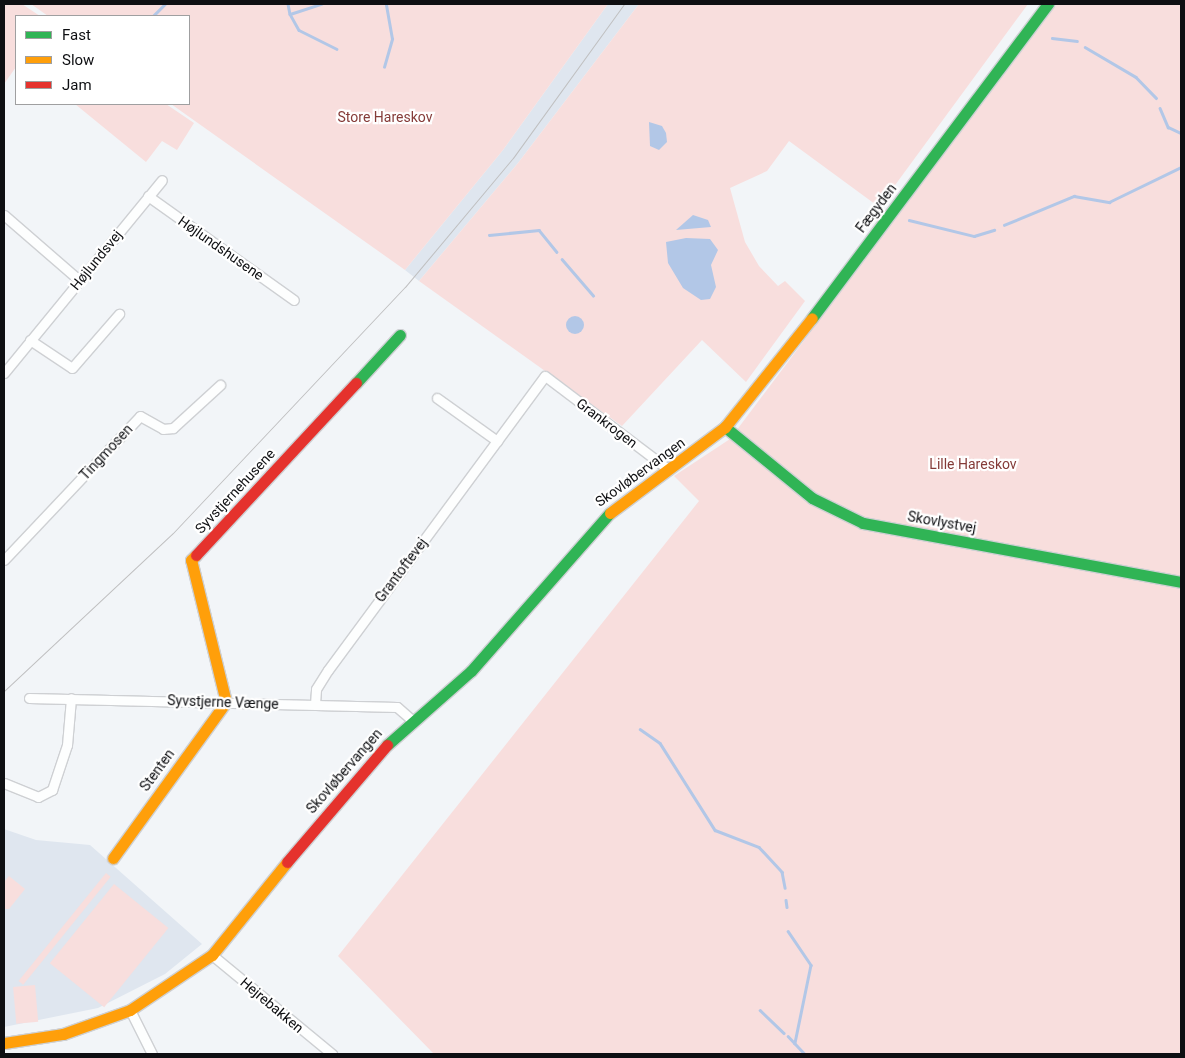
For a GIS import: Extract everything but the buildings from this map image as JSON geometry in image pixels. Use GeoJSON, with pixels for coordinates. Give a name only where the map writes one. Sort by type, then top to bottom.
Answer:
{"type":"FeatureCollection","features":[{"type":"Feature","properties":{"kind":"street","name":"Fægyden"},"geometry":{"type":"LineString","coordinates":[[725,427],[760,388],[1048,4]]}},
{"type":"Feature","properties":{"kind":"street","name":"Højlundsvej"},"geometry":{"type":"LineString","coordinates":[[4,373],[162,180]]}},
{"type":"Feature","properties":{"kind":"street","name":"Højlundshusene"},"geometry":{"type":"LineString","coordinates":[[148,196],[294,300]]}},
{"type":"Feature","properties":{"kind":"street"},"geometry":{"type":"LineString","coordinates":[[4,216],[79,280]]}},
{"type":"Feature","properties":{"kind":"street"},"geometry":{"type":"LineString","coordinates":[[30,340],[72,368],[119,314]]}},
{"type":"Feature","properties":{"kind":"street","name":"Syvstjernehusene"},"geometry":{"type":"LineString","coordinates":[[226,702],[191,560],[400,335]]}},
{"type":"Feature","properties":{"kind":"street","name":"Grantoftevej"},"geometry":{"type":"LineString","coordinates":[[315,704],[316,689],[328,670],[545,376]]}},
{"type":"Feature","properties":{"kind":"street","name":"Grankrogen"},"geometry":{"type":"LineString","coordinates":[[545,376],[668,469]]}},
{"type":"Feature","properties":{"kind":"street","name":"Tingmosen"},"geometry":{"type":"LineString","coordinates":[[4,560],[140,416],[163,428],[172,428],[220,385]]}},
{"type":"Feature","properties":{"kind":"street"},"geometry":{"type":"LineString","coordinates":[[437,398],[497,441]]}},
{"type":"Feature","properties":{"kind":"street","name":"Skovløbervangen"},"geometry":{"type":"LineString","coordinates":[[4,1043],[63,1034],[130,1010],[212,955],[370,759],[412,720],[471,671],[600,520],[725,427]]}},
{"type":"Feature","properties":{"kind":"street","name":"Skovlystvej"},"geometry":{"type":"LineString","coordinates":[[725,427],[812,498],[863,523],[1181,582]]}},
{"type":"Feature","properties":{"kind":"street","name":"Syvstjerne Vænge"},"geometry":{"type":"LineString","coordinates":[[29,698],[397,707],[412,720]]}},
{"type":"Feature","properties":{"kind":"street"},"geometry":{"type":"LineString","coordinates":[[4,783],[38,797],[52,790],[67,745],[71,698]]}},
{"type":"Feature","properties":{"kind":"street","name":"Stenten"},"geometry":{"type":"LineString","coordinates":[[113,858],[226,702]]}},
{"type":"Feature","properties":{"kind":"street","name":"Hejrebakken"},"geometry":{"type":"LineString","coordinates":[[212,955],[332,1054]]}},
{"type":"Feature","properties":{"kind":"street"},"geometry":{"type":"LineString","coordinates":[[130,1010],[152,1054]]}},
{"type":"Feature","properties":{"kind":"shaded area"},"geometry":{"type":"Polygon","coordinates":[[[608,4],[639,4],[518,163],[419,281],[405,270],[503,150],[608,4]]]}},
{"type":"Feature","properties":{"kind":"shaded area"},"geometry":{"type":"Polygon","coordinates":[[[4,829],[36,840],[90,845],[202,944],[165,974],[98,1008],[4,1027],[4,829]]]}},
{"type":"Feature","properties":{"kind":"green space"},"geometry":{"type":"Polygon","coordinates":[[[4,4],[22,4],[38,15],[15,15],[15,68],[4,84],[4,4]]]}},
{"type":"Feature","properties":{"kind":"green space","name":"Store Hareskov"},"geometry":{"type":"Polygon","coordinates":[[[31,4],[608,4],[503,150],[405,270],[172,105],[190,105],[190,15],[47,15],[31,4]]]}},
{"type":"Feature","properties":{"kind":"green space"},"geometry":{"type":"Polygon","coordinates":[[[639,4],[1028,4],[879,207],[789,141],[767,171],[730,188],[745,242],[759,266],[778,286],[785,281],[805,301],[746,382],[702,340],[622,426],[419,281],[518,163],[639,4]]]}},
{"type":"Feature","properties":{"kind":"green space","name":"Lille Hareskov"},"geometry":{"type":"Polygon","coordinates":[[[1057,4],[1181,4],[1181,1054],[434,1054],[338,956],[699,501],[674,476],[730,439],[1057,4]]]}},
{"type":"Feature","properties":{"kind":"green space"},"geometry":{"type":"Polygon","coordinates":[[[76,105],[167,105],[194,123],[177,150],[162,141],[146,162],[76,105]]]}},
{"type":"Feature","properties":{"kind":"green space"},"geometry":{"type":"Polygon","coordinates":[[[106,873],[111,877],[23,985],[19,981],[106,873]]]}},
{"type":"Feature","properties":{"kind":"green space"},"geometry":{"type":"Polygon","coordinates":[[[9,876],[25,889],[9,909],[4,909],[4,882],[9,876]]]}},
{"type":"Feature","properties":{"kind":"green space"},"geometry":{"type":"Polygon","coordinates":[[[114,884],[168,928],[104,1007],[50,963],[114,884]]]}},
{"type":"Feature","properties":{"kind":"green space"},"geometry":{"type":"Polygon","coordinates":[[[35,985],[38,1022],[16,1024],[13,987],[35,985]]]}},
{"type":"Feature","properties":{"kind":"water"},"geometry":{"type":"Polygon","coordinates":[[[649,122],[662,126],[666,133],[667,142],[659,150],[650,146],[649,122]]]}},
{"type":"Feature","properties":{"kind":"water"},"geometry":{"type":"Polygon","coordinates":[[[693,215],[708,220],[711,227],[676,230],[693,215]]]}},
{"type":"Feature","properties":{"kind":"water"},"geometry":{"type":"Polygon","coordinates":[[[686,238],[710,239],[718,250],[711,265],[716,287],[710,299],[701,300],[683,288],[668,263],[666,242],[686,238]]]}},
{"type":"Feature","properties":{"kind":"water"},"geometry":{"type":"Polygon","coordinates":[[[571,316],[579,316],[584,321],[582,332],[571,334],[566,329],[566,321],[571,316]]]}},
{"type":"Feature","properties":{"kind":"waterway"},"geometry":{"type":"LineString","coordinates":[[154,15],[165,4]]}},
{"type":"Feature","properties":{"kind":"waterway"},"geometry":{"type":"LineString","coordinates":[[288,4],[290,14],[321,4]]}},
{"type":"Feature","properties":{"kind":"waterway"},"geometry":{"type":"LineString","coordinates":[[384,67],[392,39],[386,4]]}},
{"type":"Feature","properties":{"kind":"waterway"},"geometry":{"type":"LineString","coordinates":[[290,14],[299,30],[337,49]]}},
{"type":"Feature","properties":{"kind":"waterway"},"geometry":{"type":"LineString","coordinates":[[1052,38],[1077,41]]}},
{"type":"Feature","properties":{"kind":"waterway"},"geometry":{"type":"LineString","coordinates":[[1085,47],[1136,77],[1156,98]]}},
{"type":"Feature","properties":{"kind":"waterway"},"geometry":{"type":"LineString","coordinates":[[1160,108],[1168,127],[1181,133]]}},
{"type":"Feature","properties":{"kind":"waterway"},"geometry":{"type":"LineString","coordinates":[[1004,225],[1074,196],[1109,202],[1181,167]]}},
{"type":"Feature","properties":{"kind":"waterway"},"geometry":{"type":"LineString","coordinates":[[909,220],[974,236],[994,230]]}},
{"type":"Feature","properties":{"kind":"waterway"},"geometry":{"type":"LineString","coordinates":[[489,235],[539,230],[557,252]]}},
{"type":"Feature","properties":{"kind":"waterway"},"geometry":{"type":"LineString","coordinates":[[562,259],[593,295]]}},
{"type":"Feature","properties":{"kind":"waterway"},"geometry":{"type":"LineString","coordinates":[[640,729],[660,743],[715,830],[759,847],[782,872],[785,888]]}},
{"type":"Feature","properties":{"kind":"waterway"},"geometry":{"type":"LineString","coordinates":[[786,900],[787,907]]}},
{"type":"Feature","properties":{"kind":"waterway"},"geometry":{"type":"LineString","coordinates":[[788,931],[811,965],[795,1043]]}},
{"type":"Feature","properties":{"kind":"waterway"},"geometry":{"type":"LineString","coordinates":[[760,1010],[784,1033]]}},
{"type":"Feature","properties":{"kind":"waterway"},"geometry":{"type":"LineString","coordinates":[[788,1036],[805,1054]]}},
{"type":"Feature","properties":{"kind":"tram line"},"geometry":{"type":"LineString","coordinates":[[4,691],[173,533],[405,287],[513,158],[624,4]]}},
{"type":"Feature","properties":{"kind":"traffic: fast"},"geometry":{"type":"LineString","coordinates":[[812,318],[1048,4]]}},
{"type":"Feature","properties":{"kind":"traffic: fast"},"geometry":{"type":"LineString","coordinates":[[356,383],[400,335]]}},
{"type":"Feature","properties":{"kind":"traffic: fast"},"geometry":{"type":"LineString","coordinates":[[725,427],[812,498],[863,523],[1181,582]]}},
{"type":"Feature","properties":{"kind":"traffic: fast"},"geometry":{"type":"LineString","coordinates":[[387,745],[471,671],[610,513]]}},
{"type":"Feature","properties":{"kind":"traffic: slow"},"geometry":{"type":"LineString","coordinates":[[610,513],[725,427],[812,318]]}},
{"type":"Feature","properties":{"kind":"traffic: slow"},"geometry":{"type":"LineString","coordinates":[[113,858],[226,702],[191,560],[196,555]]}},
{"type":"Feature","properties":{"kind":"traffic: slow"},"geometry":{"type":"LineString","coordinates":[[4,1043],[63,1034],[130,1010],[212,955],[287,862]]}},
{"type":"Feature","properties":{"kind":"traffic: jam"},"geometry":{"type":"LineString","coordinates":[[196,555],[356,383]]}},
{"type":"Feature","properties":{"kind":"traffic: jam"},"geometry":{"type":"LineString","coordinates":[[287,862],[387,745]]}}]}
